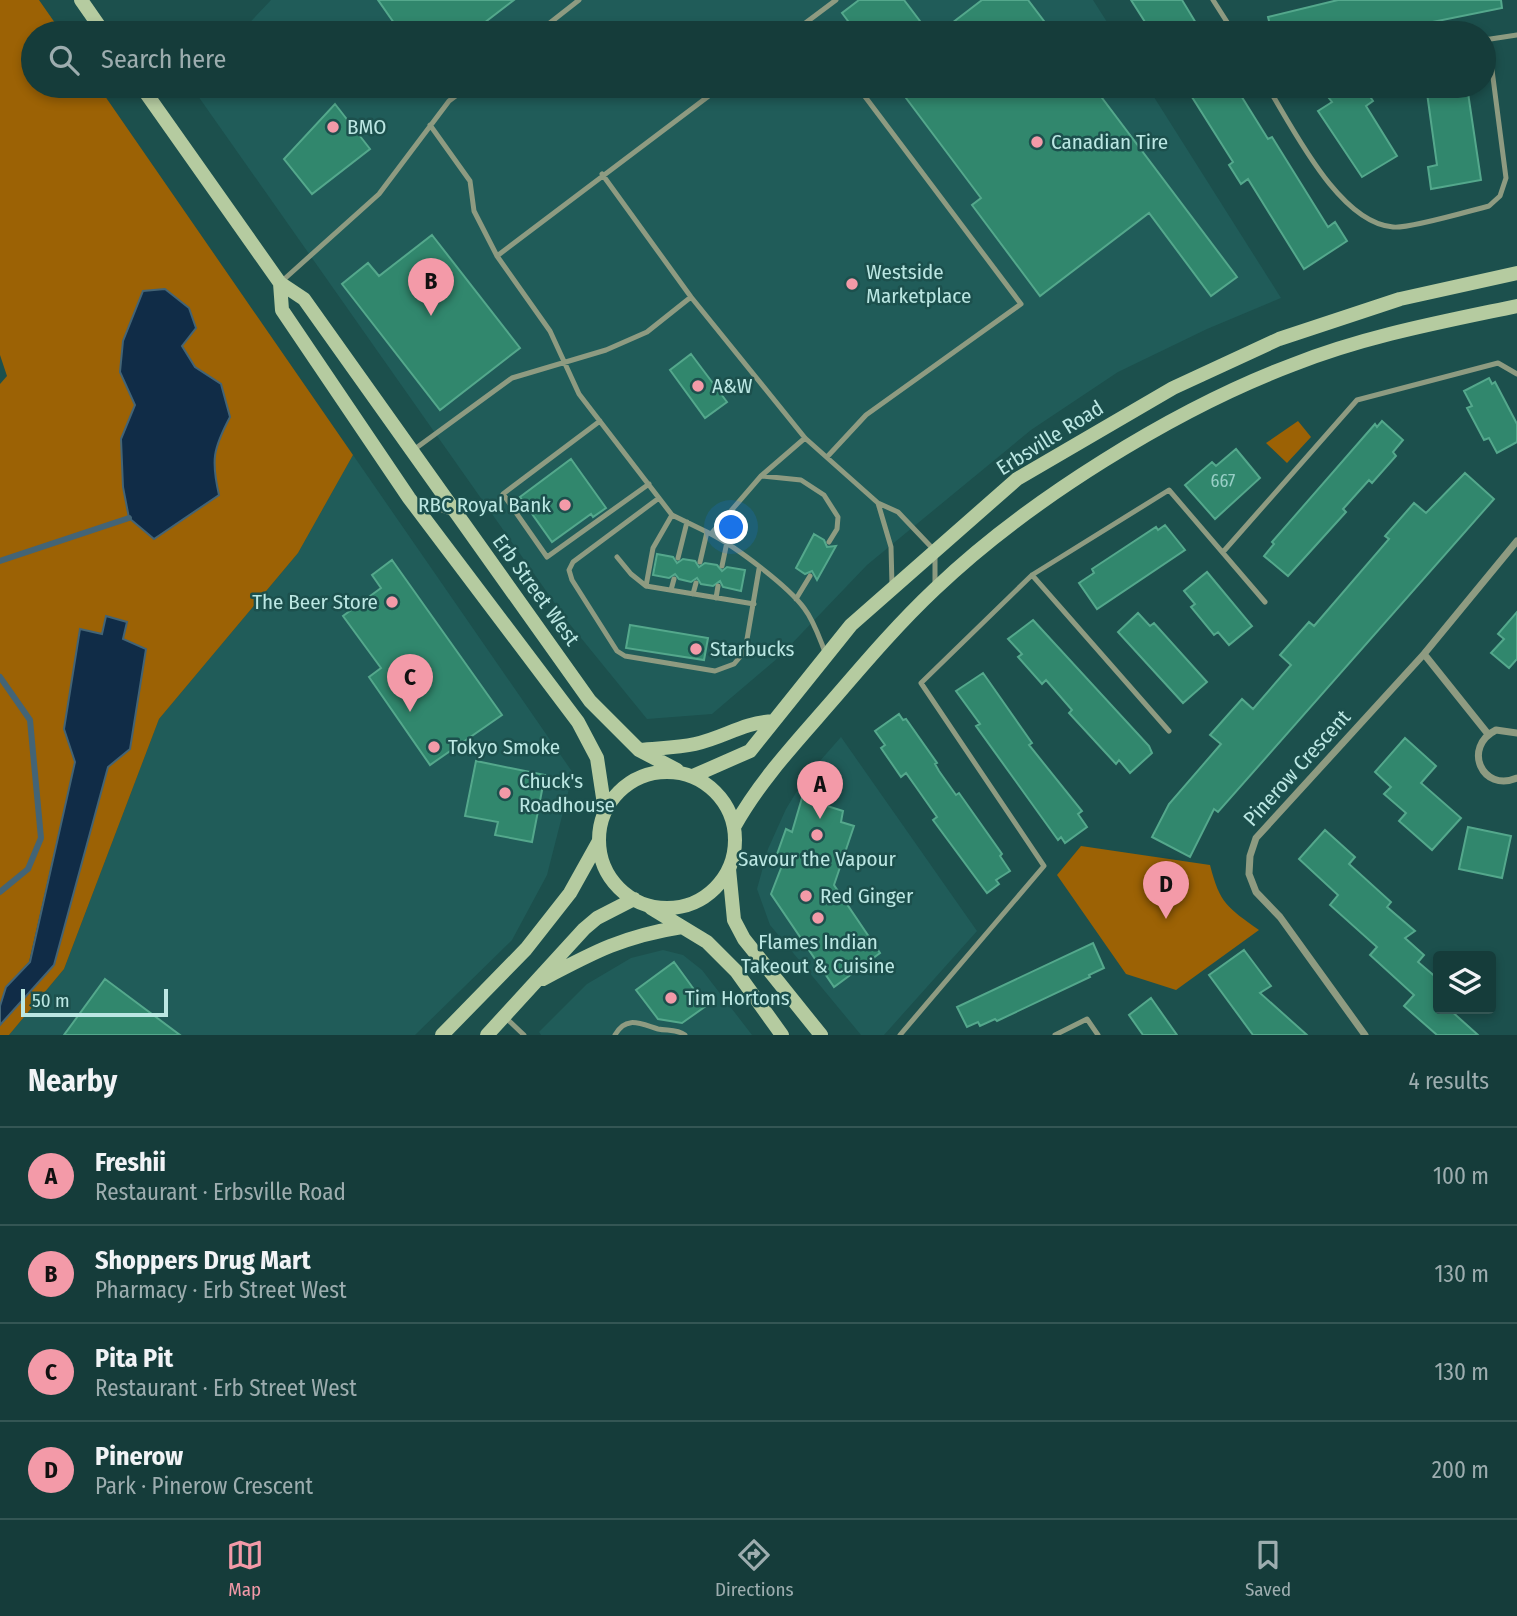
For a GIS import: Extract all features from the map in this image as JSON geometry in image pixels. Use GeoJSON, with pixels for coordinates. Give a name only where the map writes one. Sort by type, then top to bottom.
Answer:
{"type":"FeatureCollection","features":[{"type":"Feature","properties":{"kind":"main road"},"geometry":{"type":"LineString","coordinates":[[81,0],[96,21]]}},
{"type":"Feature","properties":{"kind":"main road","name":"Erb Street West"},"geometry":{"type":"LineString","coordinates":[[149,98],[280,283],[304,299],[590,701],[639,750],[677,770]]}},
{"type":"Feature","properties":{"kind":"main road","name":"Erbsville Road"},"geometry":{"type":"LineString","coordinates":[[692,776],[750,751],[851,625],[1017,479],[1173,388],[1279,339],[1400,299],[1517,272]]}},
{"type":"Feature","properties":{"kind":"main road","name":"Erb Street West"},"geometry":{"type":"LineString","coordinates":[[280,283],[282,310],[410,498],[579,722],[597,758],[605,811]]}},
{"type":"Feature","properties":{"kind":"main road"},"geometry":{"type":"LineString","coordinates":[[734,827],[754,793],[775,767],[880,645],[935,588],[988,543],[1094,467],[1246,383],[1295,363],[1392,332],[1517,306]]}},
{"type":"Feature","properties":{"kind":"main road"},"geometry":{"type":"LineString","coordinates":[[639,750],[694,744],[724,735],[748,723],[774,721]]}},
{"type":"Feature","properties":{"kind":"main road"},"geometry":{"type":"LineString","coordinates":[[443,1035],[526,949],[570,892],[599,841],[605,811],[613,799],[633,781],[659,771],[677,770],[704,782],[723,802],[734,827],[735,848],[729,869],[734,920],[744,939],[821,1035]]}},
{"type":"Feature","properties":{"kind":"main road"},"geometry":{"type":"LineString","coordinates":[[599,841],[607,871],[623,891],[706,942],[736,971],[782,1035]]}},
{"type":"Feature","properties":{"kind":"main road"},"geometry":{"type":"LineString","coordinates":[[487,1035],[584,929],[641,902],[663,908],[689,905],[710,892],[729,869]]}},
{"type":"Feature","properties":{"kind":"main road"},"geometry":{"type":"LineString","coordinates":[[530,987],[610,943],[642,933],[682,927]]}},
{"type":"Feature","properties":{"kind":"street","name":"Pinerow Crescent"},"geometry":{"type":"LineString","coordinates":[[1365,1035],[1280,917],[1256,892],[1249,874],[1250,856],[1256,838],[1424,654],[1517,541]]}},
{"type":"Feature","properties":{"kind":"street"},"geometry":{"type":"LineString","coordinates":[[1424,654],[1488,734]]}},
{"type":"Feature","properties":{"kind":"street"},"geometry":{"type":"LineString","coordinates":[[1517,733],[1506,729],[1488,734],[1477,752],[1483,772],[1496,781],[1517,778]]}},
{"type":"Feature","properties":{"kind":"lane"},"geometry":{"type":"LineString","coordinates":[[552,21],[579,0]]}},
{"type":"Feature","properties":{"kind":"lane"},"geometry":{"type":"LineString","coordinates":[[808,21],[836,0]]}},
{"type":"Feature","properties":{"kind":"lane"},"geometry":{"type":"LineString","coordinates":[[1213,0],[1226,21]]}},
{"type":"Feature","properties":{"kind":"lane"},"geometry":{"type":"LineString","coordinates":[[1496,38],[1517,35]]}},
{"type":"Feature","properties":{"kind":"lane"},"geometry":{"type":"LineString","coordinates":[[280,283],[379,194],[453,98]]}},
{"type":"Feature","properties":{"kind":"lane"},"geometry":{"type":"LineString","coordinates":[[497,256],[706,98]]}},
{"type":"Feature","properties":{"kind":"lane"},"geometry":{"type":"LineString","coordinates":[[827,457],[866,415],[1021,304],[866,98]]}},
{"type":"Feature","properties":{"kind":"lane"},"geometry":{"type":"LineString","coordinates":[[1275,98],[1327,183],[1358,213],[1393,227],[1489,206],[1500,195],[1506,178],[1494,98]]}},
{"type":"Feature","properties":{"kind":"lane"},"geometry":{"type":"LineString","coordinates":[[430,125],[470,181],[474,211],[497,256],[550,331],[579,394],[672,515],[727,542],[796,599],[803,607],[827,655]]}},
{"type":"Feature","properties":{"kind":"lane"},"geometry":{"type":"LineString","coordinates":[[602,174],[691,297],[805,438],[878,503],[898,512],[935,551],[935,588]]}},
{"type":"Feature","properties":{"kind":"lane"},"geometry":{"type":"LineString","coordinates":[[411,452],[512,378],[566,364],[647,332],[691,297]]}},
{"type":"Feature","properties":{"kind":"lane"},"geometry":{"type":"LineString","coordinates":[[1223,552],[1357,400],[1498,363],[1517,374]]}},
{"type":"Feature","properties":{"kind":"lane"},"geometry":{"type":"LineString","coordinates":[[600,421],[503,494],[547,557],[649,484]]}},
{"type":"Feature","properties":{"kind":"lane"},"geometry":{"type":"LineString","coordinates":[[700,562],[709,533],[761,476],[805,438]]}},
{"type":"Feature","properties":{"kind":"lane"},"geometry":{"type":"LineString","coordinates":[[761,476],[801,480],[824,495],[838,517],[838,529],[829,542]]}},
{"type":"Feature","properties":{"kind":"lane"},"geometry":{"type":"LineString","coordinates":[[900,1035],[1044,866],[921,684],[1032,575],[1169,490],[1265,602]]}},
{"type":"Feature","properties":{"kind":"lane"},"geometry":{"type":"LineString","coordinates":[[410,498],[456,515]]}},
{"type":"Feature","properties":{"kind":"lane"},"geometry":{"type":"LineString","coordinates":[[659,498],[573,562],[569,570],[572,580],[617,651],[625,656],[715,671],[734,664],[745,652],[759,569]]}},
{"type":"Feature","properties":{"kind":"lane"},"geometry":{"type":"LineString","coordinates":[[878,503],[891,547],[892,588]]}},
{"type":"Feature","properties":{"kind":"lane"},"geometry":{"type":"LineString","coordinates":[[646,586],[653,548],[672,515]]}},
{"type":"Feature","properties":{"kind":"lane"},"geometry":{"type":"LineString","coordinates":[[678,558],[687,522]]}},
{"type":"Feature","properties":{"kind":"lane"},"geometry":{"type":"LineString","coordinates":[[722,566],[727,542]]}},
{"type":"Feature","properties":{"kind":"lane"},"geometry":{"type":"LineString","coordinates":[[617,557],[631,574],[646,586],[754,604]]}},
{"type":"Feature","properties":{"kind":"lane"},"geometry":{"type":"LineString","coordinates":[[1032,575],[1170,731]]}},
{"type":"Feature","properties":{"kind":"lane"},"geometry":{"type":"LineString","coordinates":[[796,599],[810,576]]}},
{"type":"Feature","properties":{"kind":"lane"},"geometry":{"type":"LineString","coordinates":[[671,590],[674,579]]}},
{"type":"Feature","properties":{"kind":"lane"},"geometry":{"type":"LineString","coordinates":[[693,594],[696,583]]}},
{"type":"Feature","properties":{"kind":"lane"},"geometry":{"type":"LineString","coordinates":[[716,598],[718,586]]}},
{"type":"Feature","properties":{"kind":"lane"},"geometry":{"type":"LineString","coordinates":[[504,1016],[524,1035]]}},
{"type":"Feature","properties":{"kind":"lane"},"geometry":{"type":"LineString","coordinates":[[1055,1035],[1087,1019],[1098,1035]]}},
{"type":"Feature","properties":{"kind":"lane"},"geometry":{"type":"LineString","coordinates":[[615,1035],[619,1028],[630,1022],[643,1022],[685,1035]]}},
{"type":"Feature","properties":{"kind":"shaded area"},"geometry":{"type":"Polygon","coordinates":[[[0,0],[39,0],[54,21],[21,21],[21,98],[106,98],[353,455],[298,553],[159,719],[64,969],[9,1035],[0,1035],[0,1025],[54,965],[108,767],[130,748],[145,649],[123,639],[126,621],[102,634],[80,630],[64,729],[75,762],[29,962],[6,987],[0,1006],[0,384],[7,376],[0,355],[0,0]],[[189,308],[135,405],[121,440],[154,539],[219,495],[215,455],[230,417],[221,384],[195,367],[181,346],[189,308]]]}},
{"type":"Feature","properties":{"kind":"shaded area"},"geometry":{"type":"Polygon","coordinates":[[[271,0],[1093,0],[1106,21],[251,21],[271,0]]]}},
{"type":"Feature","properties":{"kind":"shaded area","name":"Westside Marketplace"},"geometry":{"type":"Polygon","coordinates":[[[199,98],[1155,98],[1281,298],[1207,329],[1118,372],[1031,430],[867,565],[779,657],[712,714],[647,719],[568,622],[199,98]]]}},
{"type":"Feature","properties":{"kind":"shaded area"},"geometry":{"type":"Polygon","coordinates":[[[165,289],[189,308],[196,328],[182,346],[195,367],[221,384],[230,417],[215,455],[219,495],[154,539],[129,518],[123,487],[121,439],[135,405],[120,372],[123,341],[143,291],[165,289]]]}},
{"type":"Feature","properties":{"kind":"shaded area"},"geometry":{"type":"Polygon","coordinates":[[[1298,421],[1311,437],[1287,463],[1266,443],[1298,421]]]}},
{"type":"Feature","properties":{"kind":"shaded area"},"geometry":{"type":"Polygon","coordinates":[[[353,455],[573,773],[547,875],[512,940],[415,1035],[9,1035],[64,969],[159,719],[298,553],[353,455]]]}},
{"type":"Feature","properties":{"kind":"shaded area"},"geometry":{"type":"Polygon","coordinates":[[[106,616],[127,622],[123,639],[146,649],[130,749],[108,767],[54,965],[0,1025],[0,1006],[6,987],[30,962],[75,762],[64,729],[80,629],[102,634],[106,616]]]}},
{"type":"Feature","properties":{"kind":"shaded area"},"geometry":{"type":"Polygon","coordinates":[[[841,737],[977,931],[884,1035],[861,1035],[770,925],[757,889],[768,849],[786,809],[805,778],[841,737]]]}},
{"type":"Feature","properties":{"kind":"shaded area"},"geometry":{"type":"Polygon","coordinates":[[[1081,846],[1210,865],[1217,888],[1226,904],[1259,930],[1176,990],[1126,974],[1057,875],[1081,846]]]}},
{"type":"Feature","properties":{"kind":"shaded area"},"geometry":{"type":"Polygon","coordinates":[[[663,950],[683,955],[702,970],[752,1035],[541,1035],[539,1032],[587,984],[631,958],[663,950]]]}},
{"type":"Feature","properties":{"kind":"building"},"geometry":{"type":"Polygon","coordinates":[[[378,0],[514,0],[487,21],[393,21],[378,0]]]}},
{"type":"Feature","properties":{"kind":"building"},"geometry":{"type":"Polygon","coordinates":[[[859,0],[904,0],[920,21],[848,21],[842,13],[859,0]]]}},
{"type":"Feature","properties":{"kind":"building"},"geometry":{"type":"Polygon","coordinates":[[[982,0],[1028,0],[1044,21],[955,21],[982,0]]]}},
{"type":"Feature","properties":{"kind":"building"},"geometry":{"type":"Polygon","coordinates":[[[1131,0],[1182,0],[1195,21],[1144,21],[1131,0]]]}},
{"type":"Feature","properties":{"kind":"building"},"geometry":{"type":"Polygon","coordinates":[[[1338,0],[1501,0],[1502,8],[1438,21],[1269,21],[1268,17],[1338,0]]]}},
{"type":"Feature","properties":{"kind":"building","name":"Canadian Tire"},"geometry":{"type":"Polygon","coordinates":[[[906,98],[1102,98],[1237,277],[1211,296],[1149,213],[1040,296],[972,205],[981,198],[906,98]]]}},
{"type":"Feature","properties":{"kind":"building"},"geometry":{"type":"Polygon","coordinates":[[[1193,98],[1242,98],[1268,139],[1272,137],[1328,227],[1335,222],[1347,241],[1304,269],[1248,179],[1241,184],[1229,165],[1233,162],[1193,98]]]}},
{"type":"Feature","properties":{"kind":"building"},"geometry":{"type":"Polygon","coordinates":[[[1329,98],[1371,98],[1373,101],[1366,106],[1397,156],[1362,177],[1318,111],[1332,102],[1329,98]]]}},
{"type":"Feature","properties":{"kind":"building"},"geometry":{"type":"Polygon","coordinates":[[[1428,98],[1469,98],[1481,180],[1431,189],[1428,167],[1437,165],[1428,98]]]}},
{"type":"Feature","properties":{"kind":"building","name":"BMO"},"geometry":{"type":"Polygon","coordinates":[[[335,104],[370,149],[312,194],[284,159],[335,104]]]}},
{"type":"Feature","properties":{"kind":"building"},"geometry":{"type":"Polygon","coordinates":[[[432,235],[520,348],[440,410],[342,284],[368,263],[379,276],[432,235]]]}},
{"type":"Feature","properties":{"kind":"building","name":"A&W"},"geometry":{"type":"Polygon","coordinates":[[[691,354],[727,402],[705,418],[670,370],[691,354]]]}},
{"type":"Feature","properties":{"kind":"building"},"geometry":{"type":"Polygon","coordinates":[[[1489,378],[1492,384],[1495,382],[1517,424],[1517,442],[1497,453],[1489,438],[1484,440],[1467,408],[1472,406],[1464,391],[1489,378]]]}},
{"type":"Feature","properties":{"kind":"building"},"geometry":{"type":"Polygon","coordinates":[[[1382,421],[1403,440],[1393,452],[1396,456],[1372,483],[1369,480],[1343,509],[1346,512],[1288,576],[1264,556],[1274,544],[1272,542],[1375,424],[1377,427],[1382,421]]]}},
{"type":"Feature","properties":{"kind":"building"},"geometry":{"type":"Polygon","coordinates":[[[1236,449],[1260,478],[1215,519],[1185,485],[1212,462],[1216,466],[1236,449]]]}},
{"type":"Feature","properties":{"kind":"building","name":"RBC Royal Bank"},"geometry":{"type":"Polygon","coordinates":[[[571,459],[606,508],[593,517],[591,514],[552,542],[520,497],[571,459]]]}},
{"type":"Feature","properties":{"kind":"building"},"geometry":{"type":"Polygon","coordinates":[[[1465,473],[1494,499],[1218,812],[1214,809],[1190,857],[1152,837],[1169,804],[1221,744],[1210,735],[1242,699],[1253,709],[1291,665],[1280,655],[1309,622],[1314,626],[1389,539],[1385,536],[1414,503],[1426,513],[1465,473]]]}},
{"type":"Feature","properties":{"kind":"building"},"geometry":{"type":"Polygon","coordinates":[[[1165,525],[1185,550],[1097,609],[1079,583],[1094,573],[1092,569],[1156,527],[1158,530],[1165,525]]]}},
{"type":"Feature","properties":{"kind":"building"},"geometry":{"type":"Polygon","coordinates":[[[814,534],[824,540],[827,547],[836,546],[817,580],[812,571],[805,574],[796,568],[814,534]]]}},
{"type":"Feature","properties":{"kind":"building"},"geometry":{"type":"Polygon","coordinates":[[[657,554],[673,557],[677,563],[683,559],[695,561],[699,567],[705,563],[717,565],[722,571],[727,567],[745,570],[741,591],[723,587],[720,581],[713,586],[701,584],[697,578],[691,582],[679,579],[675,574],[669,578],[653,575],[657,554]]]}},
{"type":"Feature","properties":{"kind":"building"},"geometry":{"type":"Polygon","coordinates":[[[392,560],[502,715],[430,765],[369,677],[381,668],[343,616],[381,588],[372,575],[392,560]]]}},
{"type":"Feature","properties":{"kind":"building"},"geometry":{"type":"Polygon","coordinates":[[[1207,572],[1252,626],[1229,645],[1218,632],[1214,635],[1191,607],[1195,604],[1184,591],[1207,572]]]}},
{"type":"Feature","properties":{"kind":"building"},"geometry":{"type":"Polygon","coordinates":[[[1517,612],[1517,659],[1509,668],[1491,653],[1504,639],[1498,634],[1517,612]]]}},
{"type":"Feature","properties":{"kind":"building"},"geometry":{"type":"Polygon","coordinates":[[[1138,613],[1150,626],[1154,623],[1207,682],[1183,703],[1118,632],[1138,613]]]}},
{"type":"Feature","properties":{"kind":"building"},"geometry":{"type":"Polygon","coordinates":[[[1033,620],[1149,746],[1152,753],[1130,773],[1119,760],[1116,764],[1069,713],[1072,710],[1046,680],[1042,684],[1018,657],[1022,654],[1008,639],[1033,620]]]}},
{"type":"Feature","properties":{"kind":"building"},"geometry":{"type":"Polygon","coordinates":[[[630,625],[708,638],[704,660],[626,648],[630,625]]]}},
{"type":"Feature","properties":{"kind":"building"},"geometry":{"type":"Polygon","coordinates":[[[983,673],[1032,743],[1029,745],[1082,811],[1078,814],[1087,827],[1065,843],[1061,837],[1058,840],[976,726],[980,724],[956,691],[983,673]]]}},
{"type":"Feature","properties":{"kind":"building"},"geometry":{"type":"Polygon","coordinates":[[[899,714],[903,720],[906,719],[956,795],[959,793],[1002,854],[1000,856],[1010,871],[996,880],[999,884],[987,893],[933,820],[937,817],[906,773],[901,777],[881,748],[885,745],[875,731],[899,714]]]}},
{"type":"Feature","properties":{"kind":"building"},"geometry":{"type":"Polygon","coordinates":[[[1405,738],[1436,766],[1421,783],[1461,818],[1432,850],[1399,821],[1406,813],[1384,794],[1391,787],[1375,772],[1405,738]]]}},
{"type":"Feature","properties":{"kind":"building","name":"Chuck's Roadhouse"},"geometry":{"type":"Polygon","coordinates":[[[476,761],[545,775],[532,842],[495,835],[498,822],[465,816],[476,761]]]}},
{"type":"Feature","properties":{"kind":"building"},"geometry":{"type":"Polygon","coordinates":[[[802,798],[843,811],[841,822],[854,826],[834,885],[880,953],[834,987],[771,894],[783,863],[775,860],[786,829],[792,832],[802,798]]]}},
{"type":"Feature","properties":{"kind":"building"},"geometry":{"type":"Polygon","coordinates":[[[1468,827],[1511,836],[1502,878],[1459,869],[1468,827]]]}},
{"type":"Feature","properties":{"kind":"building"},"geometry":{"type":"Polygon","coordinates":[[[1325,830],[1355,857],[1349,864],[1391,902],[1387,907],[1415,931],[1405,938],[1424,955],[1418,962],[1433,975],[1433,1014],[1455,1014],[1478,1035],[1437,1035],[1404,1006],[1414,995],[1370,955],[1377,947],[1330,905],[1338,895],[1299,859],[1325,830]]]}},
{"type":"Feature","properties":{"kind":"building"},"geometry":{"type":"Polygon","coordinates":[[[1093,943],[1104,968],[997,1021],[995,1019],[980,1026],[978,1022],[967,1027],[957,1007],[1093,943]]]}},
{"type":"Feature","properties":{"kind":"building"},"geometry":{"type":"Polygon","coordinates":[[[1244,950],[1271,986],[1260,993],[1307,1035],[1253,1035],[1209,975],[1244,950]]]}},
{"type":"Feature","properties":{"kind":"building","name":"Tim Hortons"},"geometry":{"type":"Polygon","coordinates":[[[674,962],[706,1006],[682,1023],[658,1019],[636,990],[674,962]]]}},
{"type":"Feature","properties":{"kind":"building"},"geometry":{"type":"Polygon","coordinates":[[[105,979],[180,1035],[64,1035],[105,979]]]}},
{"type":"Feature","properties":{"kind":"building"},"geometry":{"type":"Polygon","coordinates":[[[1151,998],[1177,1035],[1143,1035],[1129,1015],[1151,998]]]}},
{"type":"Feature","properties":{"kind":"waterway"},"geometry":{"type":"LineString","coordinates":[[0,561],[129,518]]}},
{"type":"Feature","properties":{"kind":"waterway"},"geometry":{"type":"LineString","coordinates":[[0,677],[30,720],[41,838],[28,869],[0,892]]}},
{"type":"Feature","properties":{"kind":"place","name":"BMO"},"geometry":{"type":"Point","coordinates":[333,127]}},
{"type":"Feature","properties":{"kind":"place","name":"Canadian Tire"},"geometry":{"type":"Point","coordinates":[1037,142]}},
{"type":"Feature","properties":{"kind":"place","name":"Westside Marketplace"},"geometry":{"type":"Point","coordinates":[852,284]}},
{"type":"Feature","properties":{"kind":"place","name":"Shoppers Drug Mart"},"geometry":{"type":"Point","coordinates":[431,316]}},
{"type":"Feature","properties":{"kind":"place","name":"A&W"},"geometry":{"type":"Point","coordinates":[698,386]}},
{"type":"Feature","properties":{"kind":"place","name":"RBC Royal Bank"},"geometry":{"type":"Point","coordinates":[565,505]}},
{"type":"Feature","properties":{"kind":"place","name":"The Beer Store"},"geometry":{"type":"Point","coordinates":[392,602]}},
{"type":"Feature","properties":{"kind":"place","name":"Starbucks"},"geometry":{"type":"Point","coordinates":[696,649]}},
{"type":"Feature","properties":{"kind":"place","name":"Pita Pit"},"geometry":{"type":"Point","coordinates":[410,712]}},
{"type":"Feature","properties":{"kind":"place","name":"Tokyo Smoke"},"geometry":{"type":"Point","coordinates":[434,747]}},
{"type":"Feature","properties":{"kind":"place","name":"Chuck's Roadhouse"},"geometry":{"type":"Point","coordinates":[505,793]}},
{"type":"Feature","properties":{"kind":"place","name":"Freshii"},"geometry":{"type":"Point","coordinates":[820,819]}},
{"type":"Feature","properties":{"kind":"place","name":"Savour the Vapour"},"geometry":{"type":"Point","coordinates":[817,835]}},
{"type":"Feature","properties":{"kind":"place","name":"Red Ginger"},"geometry":{"type":"Point","coordinates":[806,896]}},
{"type":"Feature","properties":{"kind":"place","name":"Flames Indian Takeout & Cuisine"},"geometry":{"type":"Point","coordinates":[818,918]}},
{"type":"Feature","properties":{"kind":"place","name":"Pinerow"},"geometry":{"type":"Point","coordinates":[1166,919]}},
{"type":"Feature","properties":{"kind":"place","name":"Tim Hortons"},"geometry":{"type":"Point","coordinates":[671,998]}}]}
